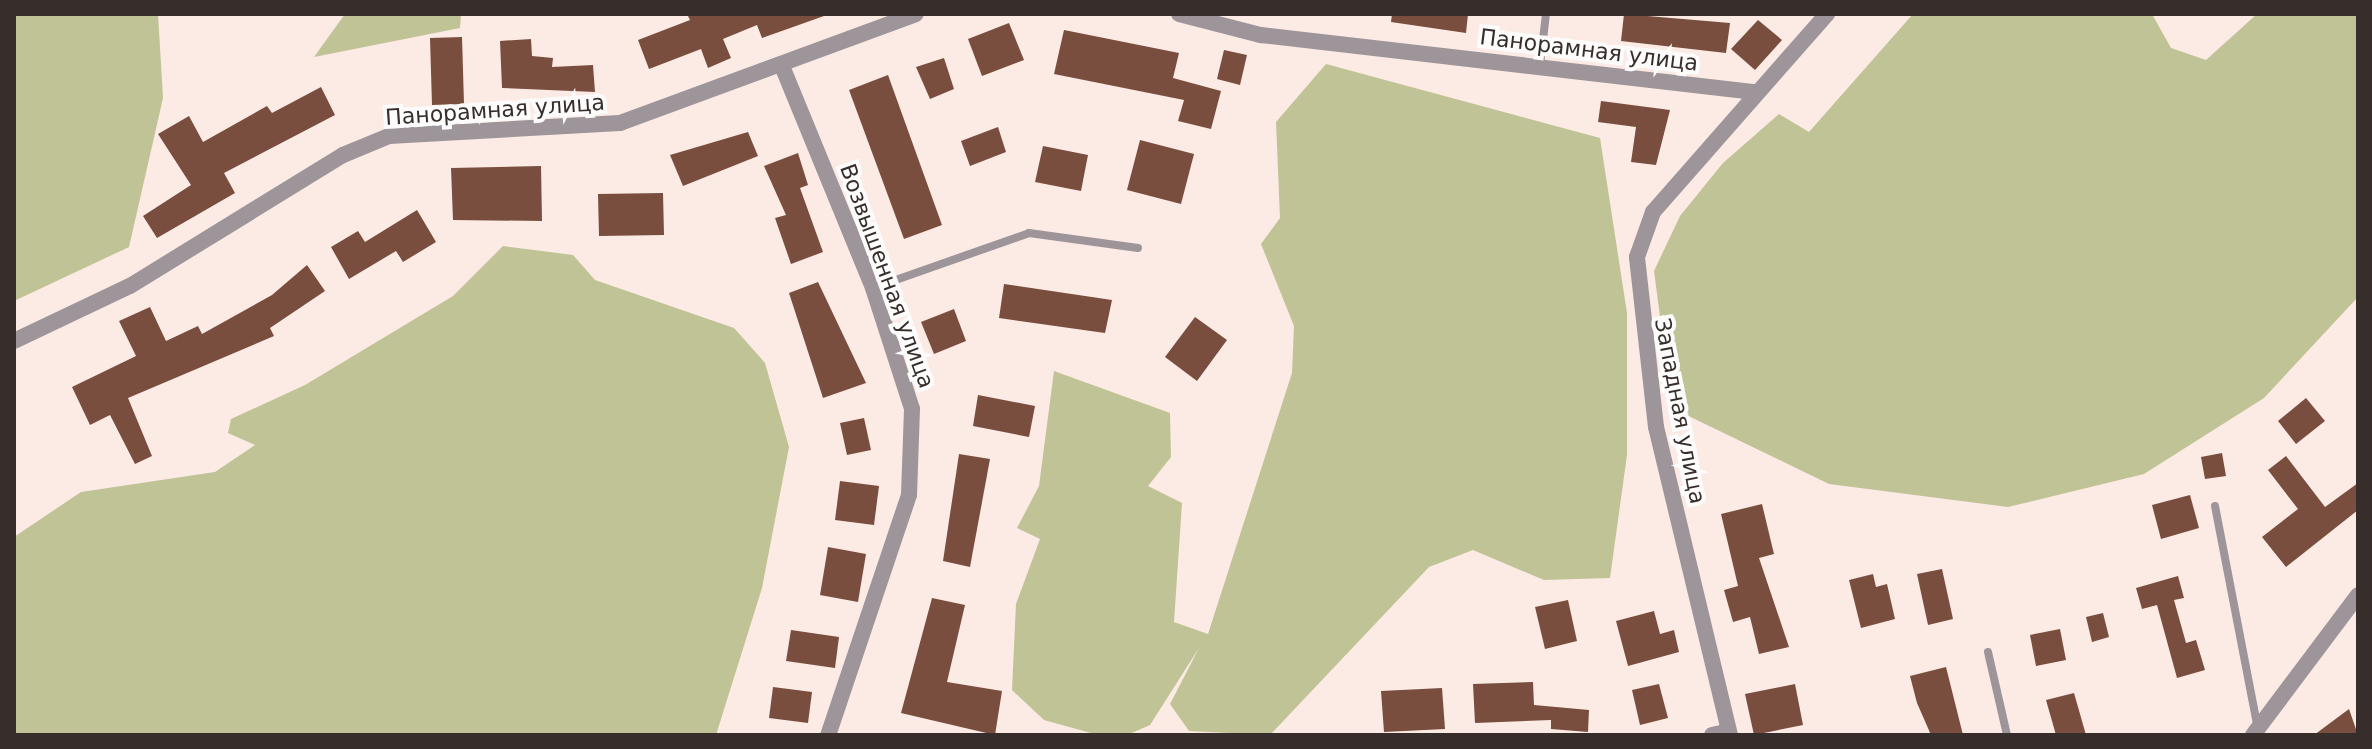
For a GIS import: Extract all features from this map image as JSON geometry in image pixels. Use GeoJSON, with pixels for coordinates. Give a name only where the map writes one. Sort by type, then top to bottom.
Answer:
{"type":"FeatureCollection","features":[{"type":"Feature","properties":{"kind":"street","name":"Панорамная улица"},"geometry":{"type":"LineString","coordinates":[[14,341],[130,286],[343,155],[389,136],[620,123],[782,66],[916,14]]}},
{"type":"Feature","properties":{"kind":"street","name":"Панорамная улица"},"geometry":{"type":"LineString","coordinates":[[1179,14],[1261,35],[1757,92]]}},
{"type":"Feature","properties":{"kind":"street","name":"Западная улица"},"geometry":{"type":"LineString","coordinates":[[1730,733],[1656,427],[1637,257],[1653,212],[1827,14]]}},
{"type":"Feature","properties":{"kind":"street","name":"Возвышенная улица"},"geometry":{"type":"LineString","coordinates":[[782,66],[873,288],[912,409],[915,452],[867,636],[828,735]]}},
{"type":"Feature","properties":{"kind":"street"},"geometry":{"type":"LineString","coordinates":[[2256,733],[2358,595]]}},
{"type":"Feature","properties":{"kind":"street"},"geometry":{"type":"LineString","coordinates":[[1712,735],[1730,733]]}},
{"type":"Feature","properties":{"kind":"lane"},"geometry":{"type":"LineString","coordinates":[[1540,65],[1546,14]]}},
{"type":"Feature","properties":{"kind":"lane"},"geometry":{"type":"LineString","coordinates":[[873,288],[1029,233],[1138,248]]}},
{"type":"Feature","properties":{"kind":"lane"},"geometry":{"type":"LineString","coordinates":[[2215,506],[2256,733]]}},
{"type":"Feature","properties":{"kind":"lane"},"geometry":{"type":"LineString","coordinates":[[1988,652],[2007,735]]}},
{"type":"Feature","properties":{"kind":"green space"},"geometry":{"type":"Polygon","coordinates":[[[14,14],[158,14],[163,98],[129,247],[14,301],[14,14]]]}},
{"type":"Feature","properties":{"kind":"green space"},"geometry":{"type":"Polygon","coordinates":[[[345,14],[461,14],[460,28],[314,57],[345,14]]]}},
{"type":"Feature","properties":{"kind":"green space"},"geometry":{"type":"Polygon","coordinates":[[[1913,14],[2152,14],[2171,48],[2206,60],[2257,14],[2358,14],[2358,297],[2264,398],[2144,474],[2008,507],[1829,484],[1672,408],[1654,271],[1680,216],[1723,163],[1779,114],[1809,132],[1913,14]]]}},
{"type":"Feature","properties":{"kind":"green space"},"geometry":{"type":"Polygon","coordinates":[[[1326,64],[1600,138],[1627,313],[1627,455],[1610,578],[1544,580],[1473,550],[1429,567],[1270,735],[1189,731],[1170,704],[1199,648],[1150,725],[1127,735],[1098,735],[1044,720],[1012,690],[1016,604],[1040,539],[1017,528],[1039,486],[1054,371],[1170,413],[1171,457],[1148,486],[1182,503],[1174,622],[1208,634],[1292,373],[1294,326],[1261,244],[1280,218],[1276,122],[1326,64]]]}},
{"type":"Feature","properties":{"kind":"green space"},"geometry":{"type":"Polygon","coordinates":[[[503,246],[573,255],[595,280],[734,328],[765,363],[789,447],[762,588],[716,735],[14,735],[14,537],[81,492],[215,472],[255,445],[228,433],[231,419],[305,385],[453,296],[503,246]]]}},
{"type":"Feature","properties":{"kind":"building"},"geometry":{"type":"Polygon","coordinates":[[[687,14],[824,16],[762,38],[757,25],[723,39],[731,58],[708,68],[701,49],[649,69],[638,40],[690,20],[687,14]]]}},
{"type":"Feature","properties":{"kind":"building"},"geometry":{"type":"Polygon","coordinates":[[[1392,14],[1468,14],[1466,33],[1391,22],[1392,14]]]}},
{"type":"Feature","properties":{"kind":"building"},"geometry":{"type":"Polygon","coordinates":[[[1624,14],[1730,23],[1726,53],[1621,41],[1624,14]]]}},
{"type":"Feature","properties":{"kind":"building"},"geometry":{"type":"Polygon","coordinates":[[[1758,20],[1782,40],[1755,70],[1731,49],[1758,20]]]}},
{"type":"Feature","properties":{"kind":"building"},"geometry":{"type":"Polygon","coordinates":[[[1009,23],[1024,60],[982,76],[968,39],[1009,23]]]}},
{"type":"Feature","properties":{"kind":"building"},"geometry":{"type":"Polygon","coordinates":[[[1064,30],[1179,53],[1173,78],[1221,91],[1211,129],[1178,121],[1184,100],[1054,74],[1064,30]]]}},
{"type":"Feature","properties":{"kind":"building"},"geometry":{"type":"Polygon","coordinates":[[[462,37],[464,104],[432,105],[430,38],[462,37]]]}},
{"type":"Feature","properties":{"kind":"building"},"geometry":{"type":"Polygon","coordinates":[[[531,39],[532,56],[553,58],[552,67],[593,65],[595,92],[502,88],[500,41],[531,39]]]}},
{"type":"Feature","properties":{"kind":"building"},"geometry":{"type":"Polygon","coordinates":[[[1224,50],[1247,55],[1240,85],[1217,79],[1224,50]]]}},
{"type":"Feature","properties":{"kind":"building"},"geometry":{"type":"Polygon","coordinates":[[[944,58],[954,89],[930,99],[916,67],[944,58]]]}},
{"type":"Feature","properties":{"kind":"building"},"geometry":{"type":"Polygon","coordinates":[[[888,75],[942,225],[904,239],[849,90],[888,75]]]}},
{"type":"Feature","properties":{"kind":"building"},"geometry":{"type":"Polygon","coordinates":[[[321,87],[335,115],[224,173],[235,193],[157,238],[143,216],[191,185],[158,134],[189,116],[203,142],[267,106],[272,113],[321,87]]]}},
{"type":"Feature","properties":{"kind":"building"},"geometry":{"type":"Polygon","coordinates":[[[1601,101],[1670,110],[1656,165],[1631,162],[1636,127],[1598,122],[1601,101]]]}},
{"type":"Feature","properties":{"kind":"building"},"geometry":{"type":"Polygon","coordinates":[[[998,127],[1006,152],[970,166],[961,141],[998,127]]]}},
{"type":"Feature","properties":{"kind":"building"},"geometry":{"type":"Polygon","coordinates":[[[748,132],[758,156],[683,186],[670,155],[748,132]]]}},
{"type":"Feature","properties":{"kind":"building"},"geometry":{"type":"Polygon","coordinates":[[[1140,140],[1194,154],[1181,204],[1127,190],[1140,140]]]}},
{"type":"Feature","properties":{"kind":"building"},"geometry":{"type":"Polygon","coordinates":[[[1043,146],[1088,155],[1081,191],[1035,182],[1043,146]]]}},
{"type":"Feature","properties":{"kind":"building"},"geometry":{"type":"Polygon","coordinates":[[[798,153],[808,185],[800,188],[823,252],[791,264],[775,218],[786,215],[764,166],[798,153]]]}},
{"type":"Feature","properties":{"kind":"building"},"geometry":{"type":"Polygon","coordinates":[[[541,166],[542,221],[453,220],[451,168],[541,166]]]}},
{"type":"Feature","properties":{"kind":"building"},"geometry":{"type":"Polygon","coordinates":[[[663,193],[664,235],[599,236],[598,194],[663,193]]]}},
{"type":"Feature","properties":{"kind":"building"},"geometry":{"type":"Polygon","coordinates":[[[417,210],[436,242],[403,262],[396,251],[349,279],[331,247],[358,231],[365,242],[417,210]]]}},
{"type":"Feature","properties":{"kind":"building"},"geometry":{"type":"Polygon","coordinates":[[[307,265],[325,291],[270,328],[274,336],[128,398],[152,456],[135,464],[110,415],[90,425],[72,387],[136,356],[119,321],[150,307],[166,341],[198,326],[202,334],[272,295],[307,265]]]}},
{"type":"Feature","properties":{"kind":"building"},"geometry":{"type":"Polygon","coordinates":[[[818,282],[866,383],[823,398],[789,293],[818,282]]]}},
{"type":"Feature","properties":{"kind":"building"},"geometry":{"type":"Polygon","coordinates":[[[1004,284],[1112,300],[1105,333],[999,318],[1004,284]]]}},
{"type":"Feature","properties":{"kind":"building"},"geometry":{"type":"Polygon","coordinates":[[[954,309],[966,341],[934,354],[921,322],[954,309]]]}},
{"type":"Feature","properties":{"kind":"building"},"geometry":{"type":"Polygon","coordinates":[[[1195,317],[1227,340],[1197,381],[1165,357],[1195,317]]]}},
{"type":"Feature","properties":{"kind":"building"},"geometry":{"type":"Polygon","coordinates":[[[978,395],[1035,406],[1029,437],[973,426],[978,395]]]}},
{"type":"Feature","properties":{"kind":"building"},"geometry":{"type":"Polygon","coordinates":[[[2306,398],[2325,421],[2296,444],[2278,421],[2306,398]]]}},
{"type":"Feature","properties":{"kind":"building"},"geometry":{"type":"Polygon","coordinates":[[[864,418],[871,450],[847,455],[840,423],[864,418]]]}},
{"type":"Feature","properties":{"kind":"building"},"geometry":{"type":"Polygon","coordinates":[[[2222,453],[2226,476],[2205,479],[2201,457],[2222,453]]]}},
{"type":"Feature","properties":{"kind":"building"},"geometry":{"type":"Polygon","coordinates":[[[959,454],[990,459],[970,567],[943,561],[959,454]]]}},
{"type":"Feature","properties":{"kind":"building"},"geometry":{"type":"Polygon","coordinates":[[[2286,456],[2325,507],[2358,483],[2358,510],[2286,567],[2262,537],[2298,509],[2268,470],[2286,456]]]}},
{"type":"Feature","properties":{"kind":"building"},"geometry":{"type":"Polygon","coordinates":[[[840,481],[879,486],[874,525],[835,520],[840,481]]]}},
{"type":"Feature","properties":{"kind":"building"},"geometry":{"type":"Polygon","coordinates":[[[2190,495],[2199,528],[2161,539],[2152,505],[2190,495]]]}},
{"type":"Feature","properties":{"kind":"building"},"geometry":{"type":"Polygon","coordinates":[[[1762,504],[1774,554],[1759,558],[1789,647],[1759,654],[1750,617],[1733,622],[1724,590],[1738,586],[1721,514],[1762,504]]]}},
{"type":"Feature","properties":{"kind":"building"},"geometry":{"type":"Polygon","coordinates":[[[828,547],[866,554],[858,602],[820,595],[828,547]]]}},
{"type":"Feature","properties":{"kind":"building"},"geometry":{"type":"Polygon","coordinates":[[[1942,569],[1953,619],[1928,625],[1917,574],[1942,569]]]}},
{"type":"Feature","properties":{"kind":"building"},"geometry":{"type":"Polygon","coordinates":[[[1873,574],[1876,587],[1887,584],[1895,619],[1861,628],[1849,580],[1873,574]]]}},
{"type":"Feature","properties":{"kind":"building"},"geometry":{"type":"Polygon","coordinates":[[[2178,576],[2184,598],[2174,600],[2186,643],[2196,640],[2205,670],[2177,678],[2157,605],[2142,609],[2136,588],[2178,576]]]}},
{"type":"Feature","properties":{"kind":"building"},"geometry":{"type":"Polygon","coordinates":[[[932,598],[965,605],[947,682],[1002,691],[995,735],[901,713],[932,598]]]}},
{"type":"Feature","properties":{"kind":"building"},"geometry":{"type":"Polygon","coordinates":[[[1568,600],[1577,641],[1545,649],[1535,607],[1568,600]]]}},
{"type":"Feature","properties":{"kind":"building"},"geometry":{"type":"Polygon","coordinates":[[[1654,611],[1660,634],[1674,630],[1679,652],[1628,666],[1616,621],[1654,611]]]}},
{"type":"Feature","properties":{"kind":"building"},"geometry":{"type":"Polygon","coordinates":[[[2103,613],[2109,637],[2092,642],[2086,617],[2103,613]]]}},
{"type":"Feature","properties":{"kind":"building"},"geometry":{"type":"Polygon","coordinates":[[[2060,629],[2066,660],[2036,666],[2030,635],[2060,629]]]}},
{"type":"Feature","properties":{"kind":"building"},"geometry":{"type":"Polygon","coordinates":[[[791,630],[839,637],[835,668],[786,661],[791,630]]]}},
{"type":"Feature","properties":{"kind":"building"},"geometry":{"type":"Polygon","coordinates":[[[1946,667],[1963,735],[1931,735],[1917,703],[1910,676],[1946,667]]]}},
{"type":"Feature","properties":{"kind":"building"},"geometry":{"type":"Polygon","coordinates":[[[1533,682],[1534,705],[1589,710],[1588,732],[1551,729],[1551,720],[1475,723],[1473,684],[1533,682]]]}},
{"type":"Feature","properties":{"kind":"building"},"geometry":{"type":"Polygon","coordinates":[[[1659,684],[1668,718],[1640,725],[1632,690],[1659,684]]]}},
{"type":"Feature","properties":{"kind":"building"},"geometry":{"type":"Polygon","coordinates":[[[1795,684],[1803,725],[1754,735],[1745,694],[1795,684]]]}},
{"type":"Feature","properties":{"kind":"building"},"geometry":{"type":"Polygon","coordinates":[[[773,687],[812,692],[808,723],[769,718],[773,687]]]}},
{"type":"Feature","properties":{"kind":"building"},"geometry":{"type":"Polygon","coordinates":[[[1442,688],[1445,729],[1384,732],[1381,691],[1442,688]]]}},
{"type":"Feature","properties":{"kind":"building"},"geometry":{"type":"Polygon","coordinates":[[[2074,693],[2086,735],[2056,735],[2046,700],[2074,693]]]}},
{"type":"Feature","properties":{"kind":"building"},"geometry":{"type":"Polygon","coordinates":[[[2349,709],[2358,735],[2314,735],[2349,709]]]}}]}
